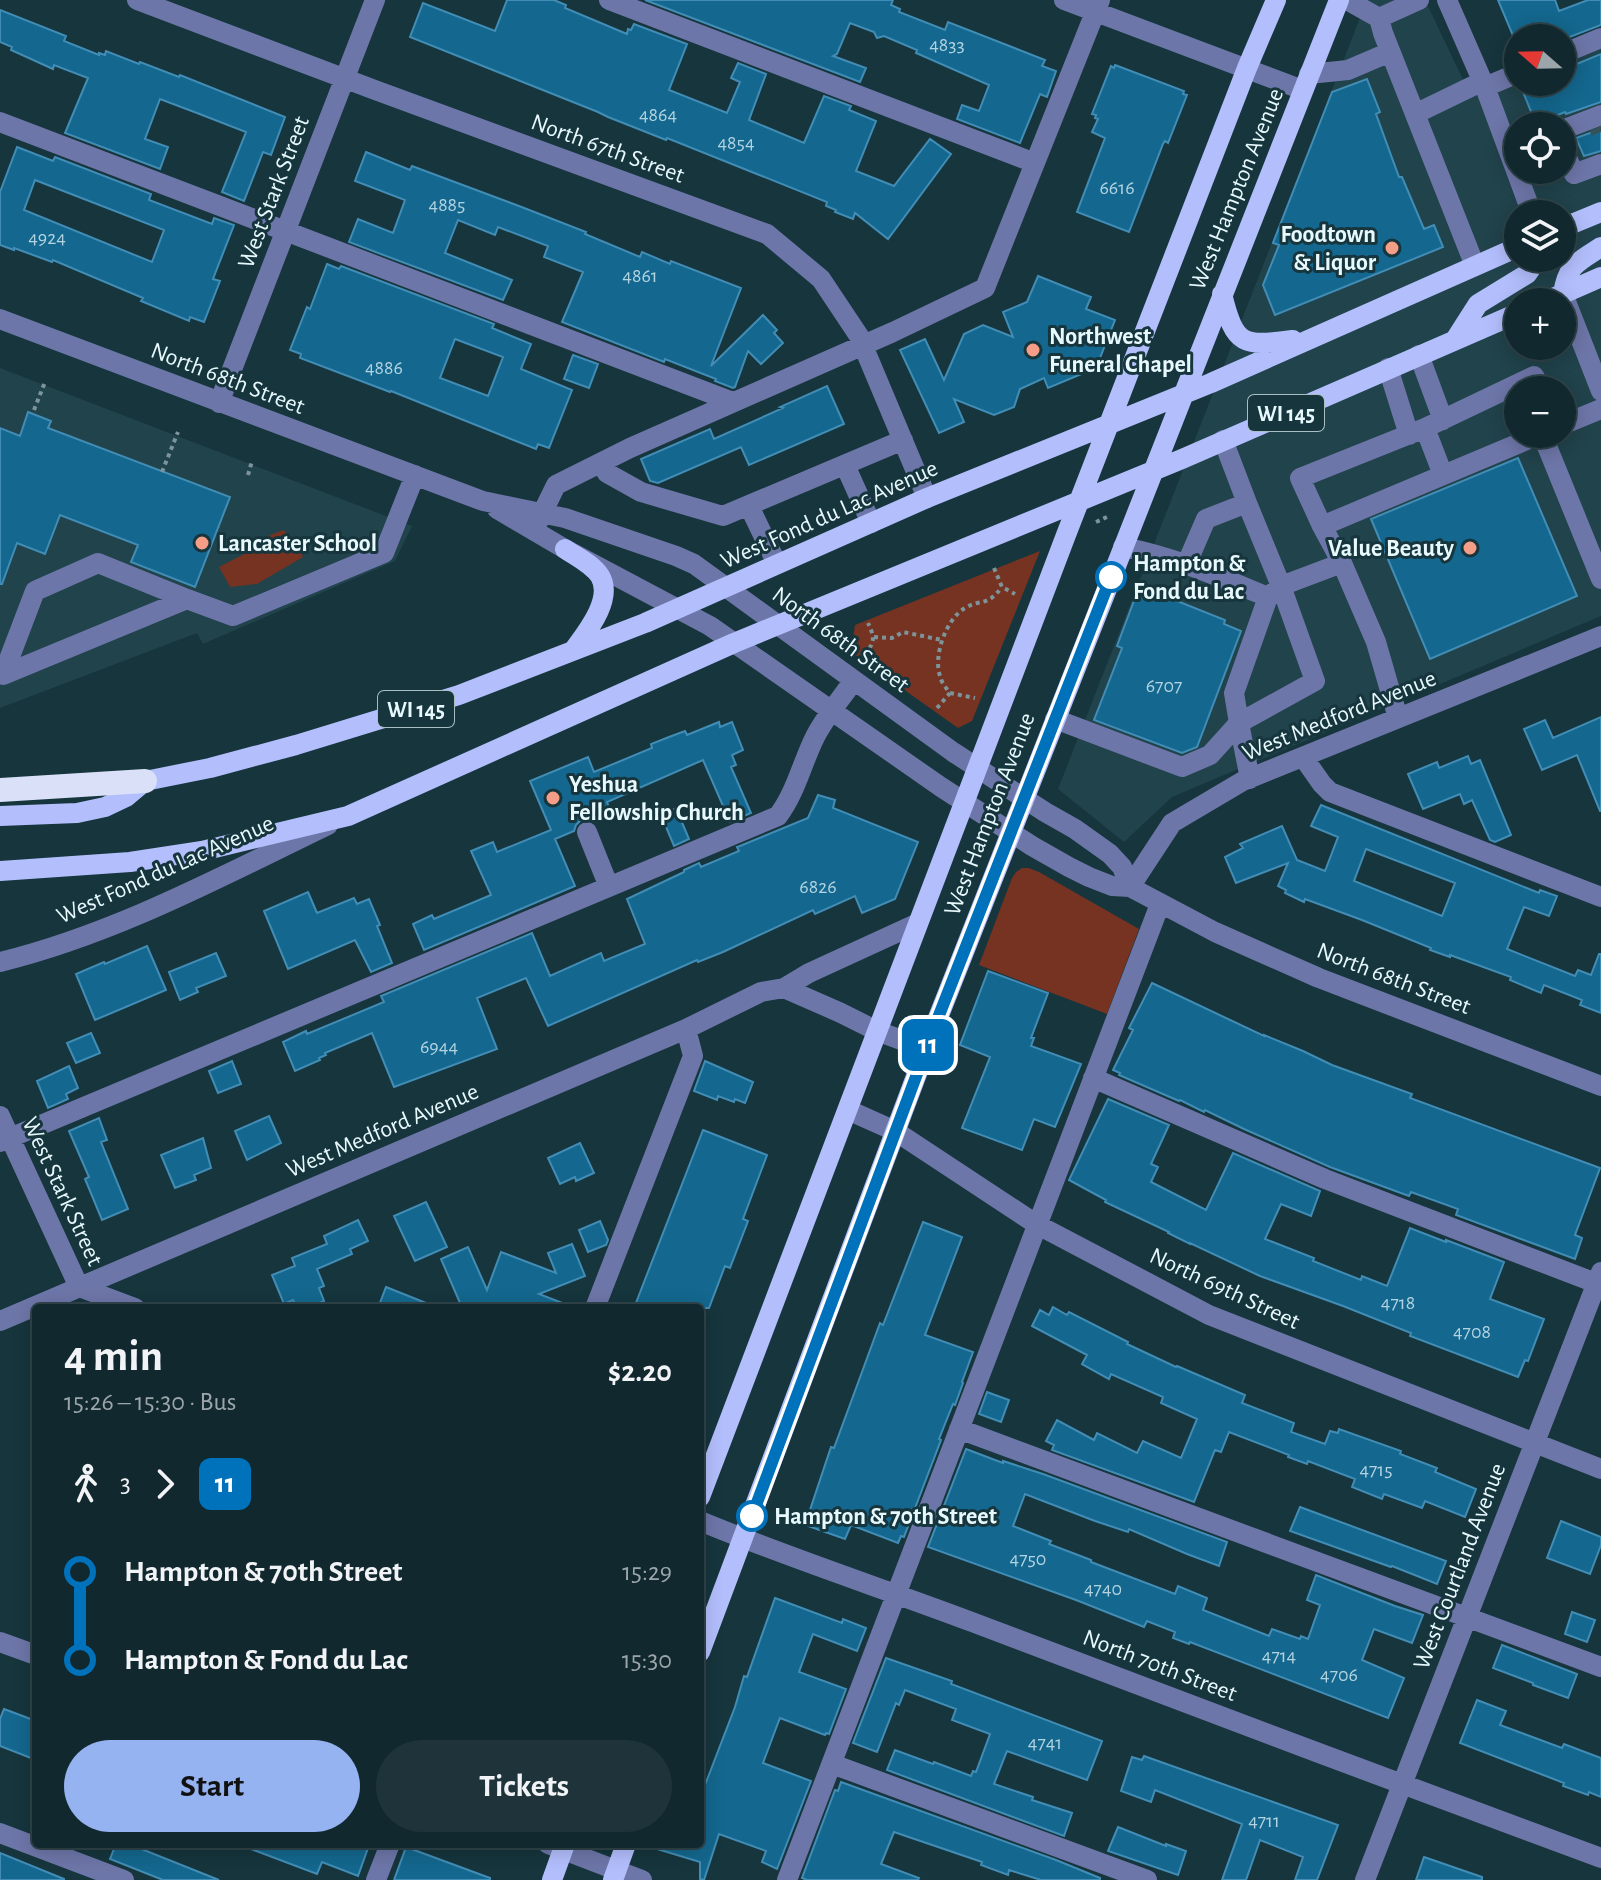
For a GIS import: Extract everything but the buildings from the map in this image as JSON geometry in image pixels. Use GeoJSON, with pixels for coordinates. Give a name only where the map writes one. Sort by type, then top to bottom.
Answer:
{"type":"FeatureCollection","features":[{"type":"Feature","properties":{"kind":"highway","name":"WI 145"},"geometry":{"type":"LineString","coordinates":[[0,790],[145,781]]}},
{"type":"Feature","properties":{"kind":"main road","name":"West Hampton Avenue"},"geometry":{"type":"LineString","coordinates":[[704,1487],[1080,499],[1276,0]]}},
{"type":"Feature","properties":{"kind":"main road","name":"West Hampton Avenue"},"geometry":{"type":"LineString","coordinates":[[704,1641],[1023,798],[1339,0]]}},
{"type":"Feature","properties":{"kind":"main road"},"geometry":{"type":"LineString","coordinates":[[1576,222],[1601,212]]}},
{"type":"Feature","properties":{"kind":"main road"},"geometry":{"type":"LineString","coordinates":[[1558,288],[1577,263],[1601,247]]}},
{"type":"Feature","properties":{"kind":"main road","name":"West Fond du Lac Avenue"},"geometry":{"type":"LineString","coordinates":[[145,781],[210,768],[372,724],[571,653],[927,498],[1211,383],[1504,253]]}},
{"type":"Feature","properties":{"kind":"main road"},"geometry":{"type":"LineString","coordinates":[[1455,340],[1478,304],[1528,272]]}},
{"type":"Feature","properties":{"kind":"main road"},"geometry":{"type":"LineString","coordinates":[[1576,288],[1601,277]]}},
{"type":"Feature","properties":{"kind":"main road"},"geometry":{"type":"LineString","coordinates":[[1222,294],[1228,320],[1245,341],[1260,344],[1313,338]]}},
{"type":"Feature","properties":{"kind":"main road","name":"West Fond du Lac Avenue"},"geometry":{"type":"LineString","coordinates":[[0,871],[130,862],[202,851],[348,816],[734,643],[1182,459],[1504,319]]}},
{"type":"Feature","properties":{"kind":"main road"},"geometry":{"type":"LineString","coordinates":[[565,549],[590,565],[603,584],[603,600],[598,612],[588,632],[571,653]]}},
{"type":"Feature","properties":{"kind":"main road"},"geometry":{"type":"LineString","coordinates":[[0,816],[77,813],[105,807],[126,797],[145,781]]}},
{"type":"Feature","properties":{"kind":"main road"},"geometry":{"type":"LineString","coordinates":[[552,1880],[559,1848]]}},
{"type":"Feature","properties":{"kind":"main road"},"geometry":{"type":"LineString","coordinates":[[614,1875],[624,1848]]}},
{"type":"Feature","properties":{"kind":"street","name":"North 67th Street"},"geometry":{"type":"LineString","coordinates":[[137,0],[767,234],[821,279],[859,336],[927,498]]}},
{"type":"Feature","properties":{"kind":"street","name":"West Stark Street"},"geometry":{"type":"LineString","coordinates":[[219,403],[375,0]]}},
{"type":"Feature","properties":{"kind":"street"},"geometry":{"type":"LineString","coordinates":[[609,0],[1035,163]]}},
{"type":"Feature","properties":{"kind":"street"},"geometry":{"type":"LineString","coordinates":[[1064,0],[1098,6],[1247,68],[1306,82],[1348,70],[1390,52]]}},
{"type":"Feature","properties":{"kind":"street"},"geometry":{"type":"LineString","coordinates":[[1347,0],[1379,18],[1475,266]]}},
{"type":"Feature","properties":{"kind":"street"},"geometry":{"type":"LineString","coordinates":[[1379,18],[1419,0]]}},
{"type":"Feature","properties":{"kind":"street"},"geometry":{"type":"LineString","coordinates":[[1447,0],[1504,136]]}},
{"type":"Feature","properties":{"kind":"street"},"geometry":{"type":"LineString","coordinates":[[538,522],[556,485],[985,288],[1098,6]]}},
{"type":"Feature","properties":{"kind":"street"},"geometry":{"type":"LineString","coordinates":[[1576,48],[1601,38]]}},
{"type":"Feature","properties":{"kind":"street"},"geometry":{"type":"LineString","coordinates":[[1415,114],[1504,78]]}},
{"type":"Feature","properties":{"kind":"street"},"geometry":{"type":"LineString","coordinates":[[1576,126],[1598,120]]}},
{"type":"Feature","properties":{"kind":"street"},"geometry":{"type":"LineString","coordinates":[[0,122],[733,402]]}},
{"type":"Feature","properties":{"kind":"street"},"geometry":{"type":"LineString","coordinates":[[1576,173],[1601,164]]}},
{"type":"Feature","properties":{"kind":"street","name":"North 68th Street"},"geometry":{"type":"LineString","coordinates":[[0,319],[538,522],[565,549],[678,608],[734,643],[964,803],[1089,877],[1112,886],[1130,887],[1215,932],[1319,978],[1601,1086]]}},
{"type":"Feature","properties":{"kind":"street"},"geometry":{"type":"LineString","coordinates":[[1576,326],[1592,345],[1601,391]]}},
{"type":"Feature","properties":{"kind":"street"},"geometry":{"type":"LineString","coordinates":[[1419,355],[1426,428]]}},
{"type":"Feature","properties":{"kind":"street"},"geometry":{"type":"LineString","coordinates":[[1388,368],[1426,428],[1443,475]]}},
{"type":"Feature","properties":{"kind":"street"},"geometry":{"type":"LineString","coordinates":[[1398,718],[1376,642],[1300,478],[1426,428],[1504,390]]}},
{"type":"Feature","properties":{"kind":"street"},"geometry":{"type":"LineString","coordinates":[[1576,419],[1601,409]]}},
{"type":"Feature","properties":{"kind":"street"},"geometry":{"type":"LineString","coordinates":[[601,463],[607,473],[641,492],[723,516],[903,440]]}},
{"type":"Feature","properties":{"kind":"street"},"geometry":{"type":"LineString","coordinates":[[1055,719],[1182,767],[1210,755],[1239,723],[1315,681],[1274,591],[1247,503],[1223,440]]}},
{"type":"Feature","properties":{"kind":"street"},"geometry":{"type":"LineString","coordinates":[[1322,526],[1508,448]]}},
{"type":"Feature","properties":{"kind":"street"},"geometry":{"type":"LineString","coordinates":[[1548,448],[1601,579]]}},
{"type":"Feature","properties":{"kind":"street"},"geometry":{"type":"LineString","coordinates":[[845,465],[871,523]]}},
{"type":"Feature","properties":{"kind":"street"},"geometry":{"type":"LineString","coordinates":[[187,599],[3,675],[35,591],[98,563],[233,616],[384,553],[415,475]]}},
{"type":"Feature","properties":{"kind":"street"},"geometry":{"type":"LineString","coordinates":[[1187,563],[1206,519],[1247,503]]}},
{"type":"Feature","properties":{"kind":"street"},"geometry":{"type":"LineString","coordinates":[[749,506],[777,564]]}},
{"type":"Feature","properties":{"kind":"street","name":"North 68th Street"},"geometry":{"type":"LineString","coordinates":[[538,522],[565,518],[694,564],[978,768],[1110,854],[1122,867],[1130,887]]}},
{"type":"Feature","properties":{"kind":"street"},"geometry":{"type":"LineString","coordinates":[[1123,547],[1163,555],[1274,591],[1342,563]]}},
{"type":"Feature","properties":{"kind":"street"},"geometry":{"type":"LineString","coordinates":[[1250,779],[1234,693],[1274,591]]}},
{"type":"Feature","properties":{"kind":"street","name":"West Medford Avenue"},"geometry":{"type":"LineString","coordinates":[[1130,887],[1172,823],[1250,779],[1601,636]]}},
{"type":"Feature","properties":{"kind":"street"},"geometry":{"type":"LineString","coordinates":[[5,1140],[778,816],[787,804],[815,738],[854,680]]}},
{"type":"Feature","properties":{"kind":"street"},"geometry":{"type":"LineString","coordinates":[[1303,757],[1330,792],[1601,897]]}},
{"type":"Feature","properties":{"kind":"street","name":"West Fond du Lac Avenue"},"geometry":{"type":"LineString","coordinates":[[0,962],[26,956],[169,902],[348,816]]}},
{"type":"Feature","properties":{"kind":"street"},"geometry":{"type":"LineString","coordinates":[[587,832],[609,887]]}},
{"type":"Feature","properties":{"kind":"street"},"geometry":{"type":"LineString","coordinates":[[787,1880],[1160,904]]}},
{"type":"Feature","properties":{"kind":"street","name":"West Medford Avenue"},"geometry":{"type":"LineString","coordinates":[[40,1304],[686,1029],[761,992],[784,988],[809,973],[918,923]]}},
{"type":"Feature","properties":{"kind":"street"},"geometry":{"type":"LineString","coordinates":[[784,988],[877,1031],[926,1049]]}},
{"type":"Feature","properties":{"kind":"street"},"geometry":{"type":"LineString","coordinates":[[597,1304],[693,1056],[686,1029]]}},
{"type":"Feature","properties":{"kind":"street"},"geometry":{"type":"LineString","coordinates":[[1093,1078],[1325,1179],[1599,1280]]}},
{"type":"Feature","properties":{"kind":"street","name":"North 69th Street"},"geometry":{"type":"LineString","coordinates":[[848,1110],[895,1131],[1036,1224],[1209,1315],[1601,1469]]}},
{"type":"Feature","properties":{"kind":"street","name":"West Stark Street"},"geometry":{"type":"LineString","coordinates":[[0,1116],[5,1140],[79,1287]]}},
{"type":"Feature","properties":{"kind":"street","name":"West Courtland Avenue"},"geometry":{"type":"LineString","coordinates":[[1365,1880],[1599,1280]]}},
{"type":"Feature","properties":{"kind":"street"},"geometry":{"type":"LineString","coordinates":[[79,1287],[124,1304]]}},
{"type":"Feature","properties":{"kind":"street","name":"West Medford Avenue"},"geometry":{"type":"LineString","coordinates":[[0,1321],[32,1307]]}},
{"type":"Feature","properties":{"kind":"street"},"geometry":{"type":"LineString","coordinates":[[959,1429],[1601,1667]]}},
{"type":"Feature","properties":{"kind":"street","name":"North 70th Street"},"geometry":{"type":"LineString","coordinates":[[704,1523],[1601,1858]]}},
{"type":"Feature","properties":{"kind":"street"},"geometry":{"type":"LineString","coordinates":[[0,1642],[32,1654]]}},
{"type":"Feature","properties":{"kind":"street"},"geometry":{"type":"LineString","coordinates":[[832,1764],[1147,1880]]}},
{"type":"Feature","properties":{"kind":"street"},"geometry":{"type":"LineString","coordinates":[[0,1833],[32,1845]]}},
{"type":"Feature","properties":{"kind":"street"},"geometry":{"type":"LineString","coordinates":[[40,1848],[124,1880]]}},
{"type":"Feature","properties":{"kind":"street"},"geometry":{"type":"LineString","coordinates":[[376,1880],[388,1848]]}},
{"type":"Feature","properties":{"kind":"street"},"geometry":{"type":"LineString","coordinates":[[563,1848],[614,1875],[642,1880]]}},
{"type":"Feature","properties":{"kind":"path"},"geometry":{"type":"LineString","coordinates":[[1157,370],[1168,366]]}},
{"type":"Feature","properties":{"kind":"path"},"geometry":{"type":"LineString","coordinates":[[34,410],[45,382]]}},
{"type":"Feature","properties":{"kind":"path"},"geometry":{"type":"LineString","coordinates":[[162,472],[178,432]]}},
{"type":"Feature","properties":{"kind":"path"},"geometry":{"type":"LineString","coordinates":[[248,475],[252,461]]}},
{"type":"Feature","properties":{"kind":"path"},"geometry":{"type":"LineString","coordinates":[[1096,522],[1107,517]]}},
{"type":"Feature","properties":{"kind":"path"},"geometry":{"type":"LineString","coordinates":[[994,568],[1002,587],[1015,594]]}},
{"type":"Feature","properties":{"kind":"path"},"geometry":{"type":"LineString","coordinates":[[975,698],[950,693],[940,678],[939,648],[957,615],[966,606],[991,600],[1002,587]]}},
{"type":"Feature","properties":{"kind":"path"},"geometry":{"type":"LineString","coordinates":[[865,655],[874,637],[868,623]]}},
{"type":"Feature","properties":{"kind":"path"},"geometry":{"type":"LineString","coordinates":[[874,637],[892,638],[903,632],[942,640]]}},
{"type":"Feature","properties":{"kind":"path"},"geometry":{"type":"LineString","coordinates":[[937,708],[950,693]]}},
{"type":"Feature","properties":{"kind":"shaded area"},"geometry":{"type":"Polygon","coordinates":[[[1367,0],[1425,0],[1469,92],[1504,85],[1504,96],[1576,96],[1576,46],[1601,36],[1601,616],[1172,797],[1124,842],[1058,789],[1367,0]]]}},
{"type":"Feature","properties":{"kind":"shaded area","name":"Lancaster School"},"geometry":{"type":"Polygon","coordinates":[[[0,368],[412,526],[395,561],[203,644],[197,633],[0,708],[0,368]]]}},
{"type":"Feature","properties":{"kind":"shaded area"},"geometry":{"type":"Polygon","coordinates":[[[283,530],[294,539],[303,557],[257,584],[230,587],[219,567],[246,553],[251,543],[283,530]]]}},
{"type":"Feature","properties":{"kind":"shaded area"},"geometry":{"type":"Polygon","coordinates":[[[1040,551],[972,721],[958,728],[851,652],[855,625],[1040,551]]]}},
{"type":"Feature","properties":{"kind":"shaded area"},"geometry":{"type":"Polygon","coordinates":[[[1022,868],[1039,872],[1139,929],[1107,1014],[979,965],[1012,878],[1022,868]]]}},
{"type":"Feature","properties":{"kind":"tunnel"},"geometry":{"type":"LineString","coordinates":[[1599,127],[1601,132]]}},
{"type":"Feature","properties":{"kind":"bus line","name":"11"},"geometry":{"type":"LineString","coordinates":[[752,1516],[936,1023],[1111,577]]}},
{"type":"Feature","properties":{"kind":"place","name":"Foodtown & Liquor"},"geometry":{"type":"Point","coordinates":[1392,248]}},
{"type":"Feature","properties":{"kind":"place","name":"Northwest Funeral Chapel"},"geometry":{"type":"Point","coordinates":[1033,350]}},
{"type":"Feature","properties":{"kind":"place","name":"Lancaster School"},"geometry":{"type":"Point","coordinates":[202,543]}},
{"type":"Feature","properties":{"kind":"place","name":"Value Beauty"},"geometry":{"type":"Point","coordinates":[1470,548]}},
{"type":"Feature","properties":{"kind":"place","name":"Hampton & Fond du Lac"},"geometry":{"type":"Point","coordinates":[1111,577]}},
{"type":"Feature","properties":{"kind":"place","name":"Yeshua Fellowship Church"},"geometry":{"type":"Point","coordinates":[553,798]}},
{"type":"Feature","properties":{"kind":"place","name":"Hampton & 70th Street"},"geometry":{"type":"Point","coordinates":[752,1516]}}]}
